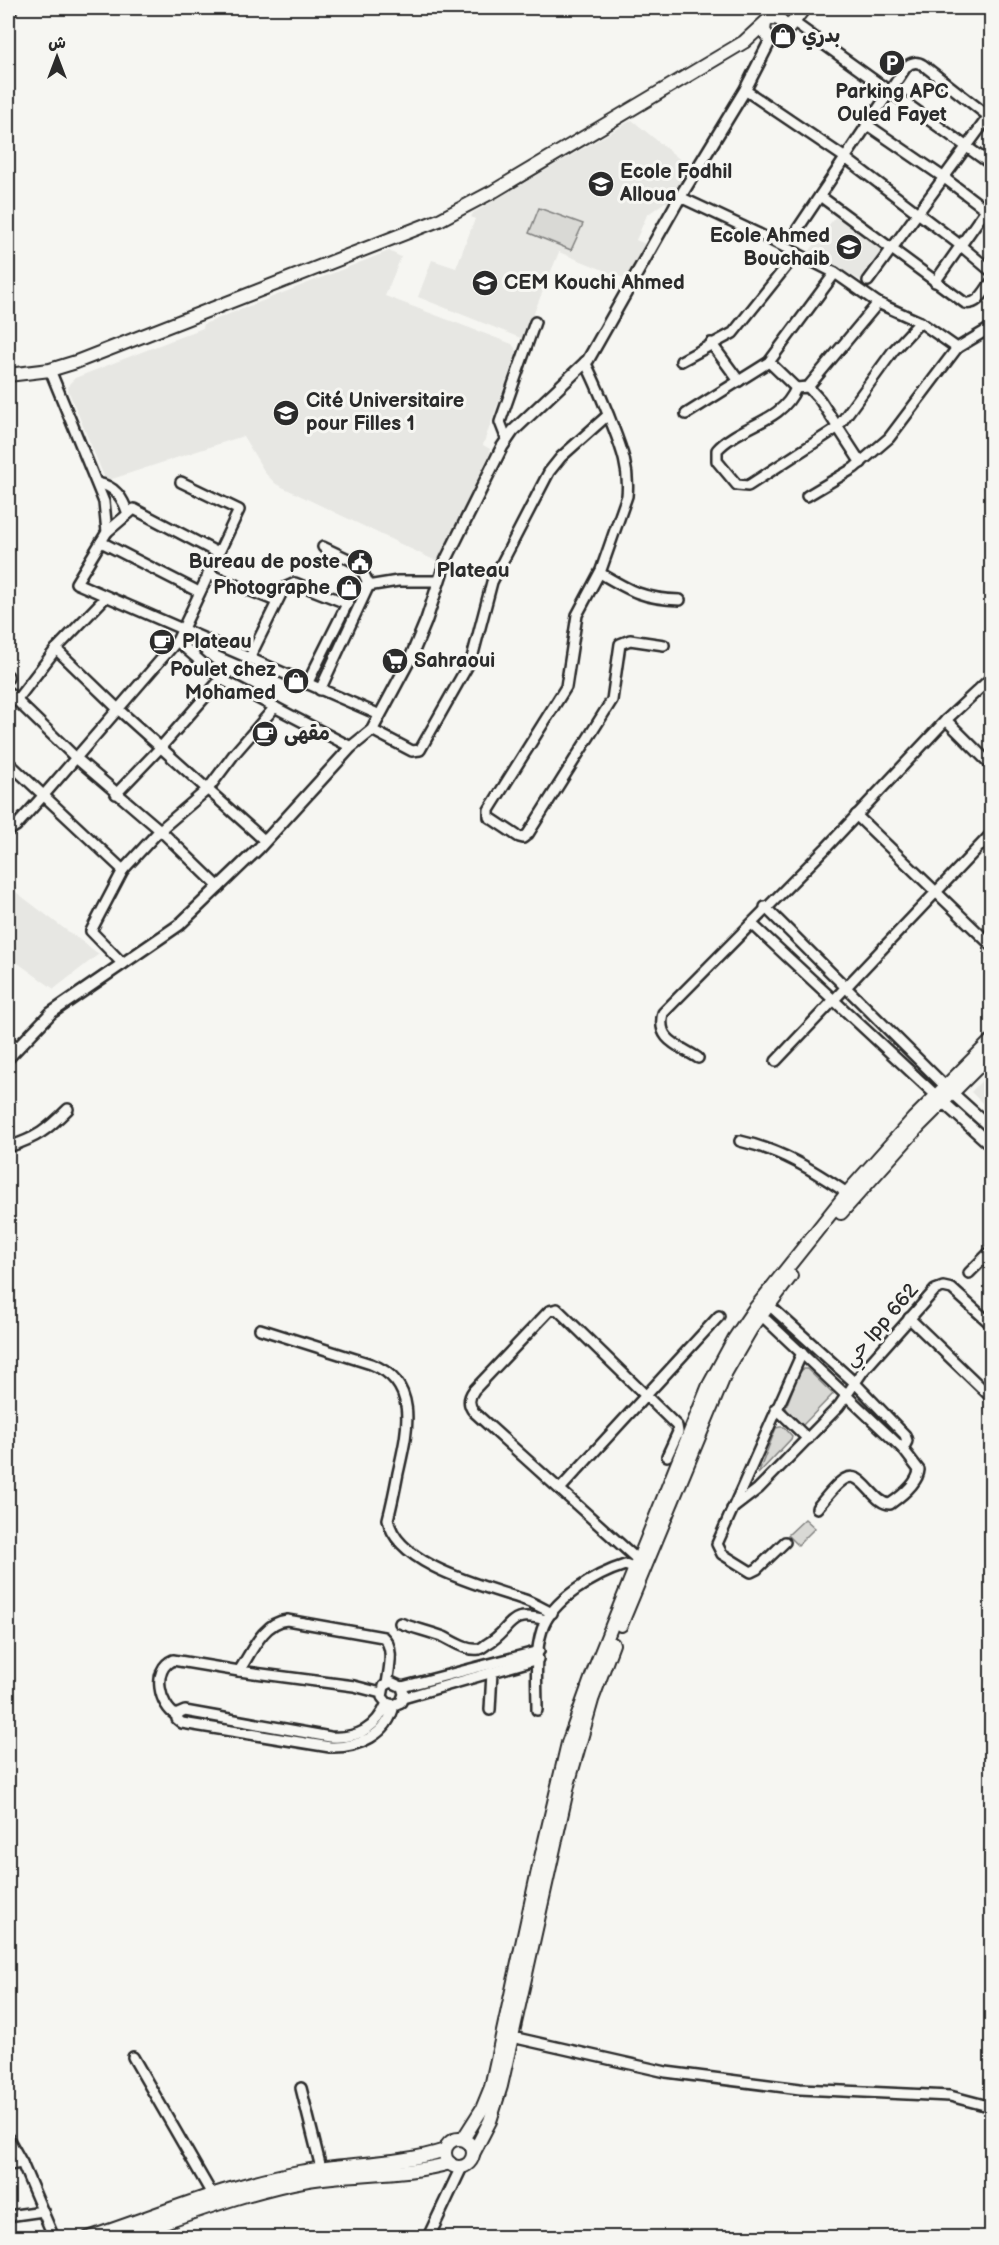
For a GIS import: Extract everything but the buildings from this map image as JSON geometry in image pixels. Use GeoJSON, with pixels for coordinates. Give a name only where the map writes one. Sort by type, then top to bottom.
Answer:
{"type":"FeatureCollection","features":[{"type":"Feature","properties":{"kind":"main road"},"geometry":{"type":"LineString","coordinates":[[8,375],[50,370],[109,350],[439,220],[476,201],[744,42],[786,8]]}},
{"type":"Feature","properties":{"kind":"main road"},"geometry":{"type":"LineString","coordinates":[[744,42],[778,39],[804,8]]}},
{"type":"Feature","properties":{"kind":"main road"},"geometry":{"type":"LineString","coordinates":[[768,21],[780,19],[785,27],[784,34]]}},
{"type":"Feature","properties":{"kind":"main road"},"geometry":{"type":"LineString","coordinates":[[768,21],[764,31],[770,38]]}},
{"type":"Feature","properties":{"kind":"main road"},"geometry":{"type":"LineString","coordinates":[[118,2238],[291,2184],[327,2177],[470,2162],[496,2104],[563,1806],[592,1700],[718,1387],[761,1315],[842,1212],[992,1040]]}},
{"type":"Feature","properties":{"kind":"main road"},"geometry":{"type":"LineString","coordinates":[[88,2238],[277,2176],[321,2168],[413,2158],[445,2150],[452,2141],[463,2139],[477,2120],[491,2087],[568,1743],[588,1683],[702,1401],[725,1354],[753,1311],[847,1193],[944,1094],[992,1053]]}},
{"type":"Feature","properties":{"kind":"main road"},"geometry":{"type":"LineString","coordinates":[[463,2139],[472,2146],[473,2154]]}},
{"type":"Feature","properties":{"kind":"main road"},"geometry":{"type":"LineString","coordinates":[[445,2150],[447,2160],[456,2165]]}},
{"type":"Feature","properties":{"kind":"street"},"geometry":{"type":"LineString","coordinates":[[8,15],[12,8]]}},
{"type":"Feature","properties":{"kind":"street"},"geometry":{"type":"LineString","coordinates":[[793,22],[992,165]]}},
{"type":"Feature","properties":{"kind":"street"},"geometry":{"type":"LineString","coordinates":[[8,1058],[12,1044],[51,1013],[179,925],[266,841],[351,747],[372,730],[411,657],[451,550],[507,440],[513,431],[585,362],[599,342],[680,197],[745,90],[770,38]]}},
{"type":"Feature","properties":{"kind":"street"},"geometry":{"type":"LineString","coordinates":[[797,230],[889,91],[908,65],[917,62],[990,118],[943,177],[868,281]]}},
{"type":"Feature","properties":{"kind":"street"},"geometry":{"type":"LineString","coordinates":[[745,90],[844,157],[992,272]]}},
{"type":"Feature","properties":{"kind":"street"},"geometry":{"type":"LineString","coordinates":[[866,124],[989,212]]}},
{"type":"Feature","properties":{"kind":"street"},"geometry":{"type":"LineString","coordinates":[[820,196],[965,303],[970,305],[976,302],[992,281]]}},
{"type":"Feature","properties":{"kind":"street"},"geometry":{"type":"LineString","coordinates":[[680,197],[835,273],[878,303],[920,322],[957,348]]}},
{"type":"Feature","properties":{"kind":"street"},"geometry":{"type":"LineString","coordinates":[[935,282],[960,245],[989,212],[992,201]]}},
{"type":"Feature","properties":{"kind":"street"},"geometry":{"type":"LineString","coordinates":[[681,361],[733,333],[797,253]]}},
{"type":"Feature","properties":{"kind":"street"},"geometry":{"type":"LineString","coordinates":[[686,414],[769,362],[835,273]]}},
{"type":"Feature","properties":{"kind":"street"},"geometry":{"type":"LineString","coordinates":[[769,362],[796,388],[808,387],[878,303]]}},
{"type":"Feature","properties":{"kind":"street"},"geometry":{"type":"LineString","coordinates":[[507,440],[500,422],[535,322]]}},
{"type":"Feature","properties":{"kind":"street"},"geometry":{"type":"LineString","coordinates":[[796,388],[792,399],[782,410],[717,450],[717,460],[737,485],[748,486],[837,428],[893,351],[920,322]]}},
{"type":"Feature","properties":{"kind":"street"},"geometry":{"type":"LineString","coordinates":[[807,496],[861,463],[889,438],[957,348],[992,327]]}},
{"type":"Feature","properties":{"kind":"street"},"geometry":{"type":"LineString","coordinates":[[711,343],[739,381]]}},
{"type":"Feature","properties":{"kind":"street"},"geometry":{"type":"LineString","coordinates":[[585,362],[600,391],[625,457],[628,483],[623,511],[600,573],[577,615],[566,687],[489,810],[489,817],[519,837],[523,838],[528,834],[612,700],[620,644],[630,640],[664,645]]}},
{"type":"Feature","properties":{"kind":"street"},"geometry":{"type":"LineString","coordinates":[[50,370],[104,502],[107,532]]}},
{"type":"Feature","properties":{"kind":"street"},"geometry":{"type":"LineString","coordinates":[[808,387],[820,400],[861,463]]}},
{"type":"Feature","properties":{"kind":"street"},"geometry":{"type":"LineString","coordinates":[[372,730],[412,751],[420,750],[472,658],[492,582],[549,472],[561,457],[608,415]]}},
{"type":"Feature","properties":{"kind":"street"},"geometry":{"type":"LineString","coordinates":[[8,831],[16,826],[43,796],[177,641],[239,510],[181,482]]}},
{"type":"Feature","properties":{"kind":"street"},"geometry":{"type":"LineString","coordinates":[[97,483],[116,491],[128,514]]}},
{"type":"Feature","properties":{"kind":"street"},"geometry":{"type":"LineString","coordinates":[[218,553],[134,509],[107,532],[76,583],[380,715]]}},
{"type":"Feature","properties":{"kind":"street"},"geometry":{"type":"LineString","coordinates":[[101,542],[199,592]]}},
{"type":"Feature","properties":{"kind":"street"},"geometry":{"type":"LineString","coordinates":[[322,547],[358,564],[369,585]]}},
{"type":"Feature","properties":{"kind":"street"},"geometry":{"type":"LineString","coordinates":[[600,573],[630,591],[647,597],[680,600]]}},
{"type":"Feature","properties":{"kind":"street"},"geometry":{"type":"LineString","coordinates":[[208,574],[276,601]]}},
{"type":"Feature","properties":{"kind":"street"},"geometry":{"type":"LineString","coordinates":[[307,684],[355,588],[398,581],[439,581]]}},
{"type":"Feature","properties":{"kind":"street"},"geometry":{"type":"LineString","coordinates":[[249,659],[284,588],[295,583],[346,603]]}},
{"type":"Feature","properties":{"kind":"street"},"geometry":{"type":"LineString","coordinates":[[320,690],[369,585]]}},
{"type":"Feature","properties":{"kind":"street"},"geometry":{"type":"LineString","coordinates":[[16,702],[56,649],[106,597]]}},
{"type":"Feature","properties":{"kind":"street"},"geometry":{"type":"LineString","coordinates":[[177,641],[221,679],[351,747]]}},
{"type":"Feature","properties":{"kind":"street"},"geometry":{"type":"LineString","coordinates":[[56,649],[119,710],[266,841]]}},
{"type":"Feature","properties":{"kind":"street"},"geometry":{"type":"LineString","coordinates":[[698,1059],[663,1035],[660,1025],[663,1013],[752,924],[765,907],[946,720],[992,677]]}},
{"type":"Feature","properties":{"kind":"street"},"geometry":{"type":"LineString","coordinates":[[116,794],[221,679]]}},
{"type":"Feature","properties":{"kind":"street"},"geometry":{"type":"LineString","coordinates":[[8,692],[76,758],[160,830],[219,887]]}},
{"type":"Feature","properties":{"kind":"street"},"geometry":{"type":"LineString","coordinates":[[123,964],[91,931],[123,870],[160,830],[208,789],[235,753],[275,707]]}},
{"type":"Feature","properties":{"kind":"street"},"geometry":{"type":"LineString","coordinates":[[946,720],[992,766]]}},
{"type":"Feature","properties":{"kind":"street"},"geometry":{"type":"LineString","coordinates":[[8,762],[123,870]]}},
{"type":"Feature","properties":{"kind":"street"},"geometry":{"type":"LineString","coordinates":[[856,815],[992,946]]}},
{"type":"Feature","properties":{"kind":"street"},"geometry":{"type":"LineString","coordinates":[[8,818],[16,826]]}},
{"type":"Feature","properties":{"kind":"street"},"geometry":{"type":"LineString","coordinates":[[776,1061],[992,833]]}},
{"type":"Feature","properties":{"kind":"street"},"geometry":{"type":"LineString","coordinates":[[765,907],[846,988],[992,1146]]}},
{"type":"Feature","properties":{"kind":"street"},"geometry":{"type":"LineString","coordinates":[[752,924],[834,1000],[944,1094],[992,1129]]}},
{"type":"Feature","properties":{"kind":"street"},"geometry":{"type":"LineString","coordinates":[[8,1147],[32,1139],[50,1127],[68,1109]]}},
{"type":"Feature","properties":{"kind":"street"},"geometry":{"type":"LineString","coordinates":[[740,1141],[794,1159],[847,1193]]}},
{"type":"Feature","properties":{"kind":"street"},"geometry":{"type":"LineString","coordinates":[[969,1273],[992,1250]]}},
{"type":"Feature","properties":{"kind":"street","name":"حي lpp 662"},"geometry":{"type":"LineString","coordinates":[[732,1509],[759,1489],[840,1406],[855,1383],[935,1290],[943,1287],[952,1289],[992,1325]]}},
{"type":"Feature","properties":{"kind":"street"},"geometry":{"type":"LineString","coordinates":[[769,1305],[855,1383],[906,1436],[908,1441],[903,1449]]}},
{"type":"Feature","properties":{"kind":"street"},"geometry":{"type":"LineString","coordinates":[[637,1565],[560,1489],[474,1412],[469,1404],[471,1394],[549,1311],[555,1309],[562,1313],[675,1423],[678,1429],[667,1456]]}},
{"type":"Feature","properties":{"kind":"street"},"geometry":{"type":"LineString","coordinates":[[761,1315],[903,1449],[917,1466],[918,1474],[913,1483],[893,1503],[881,1503],[859,1480],[850,1478],[843,1480],[817,1508]]}},
{"type":"Feature","properties":{"kind":"street"},"geometry":{"type":"LineString","coordinates":[[560,1489],[719,1316]]}},
{"type":"Feature","properties":{"kind":"street"},"geometry":{"type":"LineString","coordinates":[[909,1318],[992,1398]]}},
{"type":"Feature","properties":{"kind":"street"},"geometry":{"type":"LineString","coordinates":[[260,1329],[385,1369],[396,1380],[405,1401],[408,1420],[406,1444],[388,1519],[390,1531],[410,1553],[446,1572],[495,1592],[524,1599],[549,1616]]}},
{"type":"Feature","properties":{"kind":"street"},"geometry":{"type":"LineString","coordinates":[[784,1542],[757,1569],[747,1571],[722,1554],[718,1548],[718,1540],[802,1353]]}},
{"type":"Feature","properties":{"kind":"street"},"geometry":{"type":"LineString","coordinates":[[776,1408],[808,1439]]}},
{"type":"Feature","properties":{"kind":"street"},"geometry":{"type":"LineString","coordinates":[[537,1710],[538,1655],[541,1632],[549,1616],[572,1594],[596,1578],[625,1565],[637,1565]]}},
{"type":"Feature","properties":{"kind":"street"},"geometry":{"type":"LineString","coordinates":[[400,1623],[443,1637],[462,1646],[479,1649],[494,1641],[506,1625],[519,1617],[549,1616]]}},
{"type":"Feature","properties":{"kind":"street"},"geometry":{"type":"LineString","coordinates":[[239,1671],[269,1627],[277,1621],[287,1620],[382,1637],[388,1642],[390,1650],[387,1684],[381,1693]]}},
{"type":"Feature","properties":{"kind":"street"},"geometry":{"type":"LineString","coordinates":[[387,1684],[395,1683],[402,1687],[492,1672],[538,1655]]}},
{"type":"Feature","properties":{"kind":"street"},"geometry":{"type":"LineString","coordinates":[[390,1704],[381,1693],[354,1686],[239,1671],[178,1660],[168,1662],[162,1670],[161,1698],[167,1709],[177,1716],[180,1712],[185,1711],[323,1741],[367,1731],[390,1704],[403,1698],[458,1678],[538,1655]]}},
{"type":"Feature","properties":{"kind":"street"},"geometry":{"type":"LineString","coordinates":[[490,1710],[492,1672]]}},
{"type":"Feature","properties":{"kind":"street"},"geometry":{"type":"LineString","coordinates":[[402,1687],[403,1698]]}},
{"type":"Feature","properties":{"kind":"street"},"geometry":{"type":"LineString","coordinates":[[512,2037],[666,2072],[800,2089],[950,2096],[992,2107]]}},
{"type":"Feature","properties":{"kind":"street"},"geometry":{"type":"LineString","coordinates":[[133,2057],[213,2196]]}},
{"type":"Feature","properties":{"kind":"street"},"geometry":{"type":"LineString","coordinates":[[301,2088],[321,2168]]}},
{"type":"Feature","properties":{"kind":"street"},"geometry":{"type":"LineString","coordinates":[[8,2138],[22,2163],[54,2238]]}},
{"type":"Feature","properties":{"kind":"street"},"geometry":{"type":"LineString","coordinates":[[8,2165],[22,2163]]}},
{"type":"Feature","properties":{"kind":"street"},"geometry":{"type":"LineString","coordinates":[[428,2238],[456,2165]]}},
{"type":"Feature","properties":{"kind":"street"},"geometry":{"type":"LineString","coordinates":[[8,2217],[43,2211]]}},
{"type":"Feature","properties":{"kind":"shaded area","name":"Ecole Fodhil Alloua"},"geometry":{"type":"Polygon","coordinates":[[[632,120],[689,167],[670,205],[665,202],[647,215],[636,240],[648,245],[628,280],[559,252],[523,339],[418,297],[432,260],[456,268],[475,219],[471,217],[473,213],[632,120]]]}},
{"type":"Feature","properties":{"kind":"shaded area"},"geometry":{"type":"Polygon","coordinates":[[[539,208],[583,224],[571,250],[529,233],[539,208]]]}},
{"type":"Feature","properties":{"kind":"shaded area","name":"Ecole Ahmed Bouchaib"},"geometry":{"type":"Polygon","coordinates":[[[843,213],[888,244],[883,250],[885,253],[864,282],[809,252],[835,217],[838,219],[843,213]]]}},
{"type":"Feature","properties":{"kind":"shaded area","name":"Cité Universitaire pour Filles 1"},"geometry":{"type":"Polygon","coordinates":[[[389,251],[401,257],[385,296],[512,344],[517,351],[483,445],[490,449],[490,453],[438,562],[276,484],[266,474],[243,436],[106,481],[68,390],[69,384],[75,378],[389,251]]]}},
{"type":"Feature","properties":{"kind":"shaded area"},"geometry":{"type":"Polygon","coordinates":[[[8,886],[99,954],[54,989],[8,956],[8,886]]]}},
{"type":"Feature","properties":{"kind":"shaded area"},"geometry":{"type":"Polygon","coordinates":[[[991,1071],[991,1112],[971,1092],[991,1071]]]}},
{"type":"Feature","properties":{"kind":"shaded area"},"geometry":{"type":"Polygon","coordinates":[[[807,1369],[833,1394],[802,1426],[787,1411],[786,1407],[799,1373],[807,1369]]]}},
{"type":"Feature","properties":{"kind":"shaded area"},"geometry":{"type":"Polygon","coordinates":[[[784,1427],[792,1436],[791,1439],[758,1474],[776,1428],[784,1427]]]}},
{"type":"Feature","properties":{"kind":"shaded area"},"geometry":{"type":"Polygon","coordinates":[[[805,1519],[815,1528],[798,1545],[788,1535],[805,1519]]]}},
{"type":"Feature","properties":{"kind":"place","name":"بدري"},"geometry":{"type":"Point","coordinates":[783,36]}},
{"type":"Feature","properties":{"kind":"place","name":"Parking APC Ouled Fayet"},"geometry":{"type":"Point","coordinates":[892,63]}},
{"type":"Feature","properties":{"kind":"place","name":"Ecole Fodhil Alloua"},"geometry":{"type":"Point","coordinates":[601,184]}},
{"type":"Feature","properties":{"kind":"place","name":"Ecole Ahmed Bouchaib"},"geometry":{"type":"Point","coordinates":[849,247]}},
{"type":"Feature","properties":{"kind":"place","name":"CEM Kouchi Ahmed"},"geometry":{"type":"Point","coordinates":[485,283]}},
{"type":"Feature","properties":{"kind":"place","name":"Cité Universitaire pour Filles 1"},"geometry":{"type":"Point","coordinates":[286,413]}},
{"type":"Feature","properties":{"kind":"place","name":"Bureau de poste"},"geometry":{"type":"Point","coordinates":[360,562]}},
{"type":"Feature","properties":{"kind":"place","name":"Photographe"},"geometry":{"type":"Point","coordinates":[349,588]}},
{"type":"Feature","properties":{"kind":"place","name":"Plateau"},"geometry":{"type":"Point","coordinates":[162,642]}},
{"type":"Feature","properties":{"kind":"place","name":"Sahraoui"},"geometry":{"type":"Point","coordinates":[395,661]}},
{"type":"Feature","properties":{"kind":"place","name":"Poulet chez Mohamed"},"geometry":{"type":"Point","coordinates":[296,681]}},
{"type":"Feature","properties":{"kind":"place","name":"مقهى"},"geometry":{"type":"Point","coordinates":[265,734]}},
{"type":"Feature","properties":{"kind":"district","name":"Plateau"},"geometry":{"type":"Point","coordinates":[473,570]}}]}
